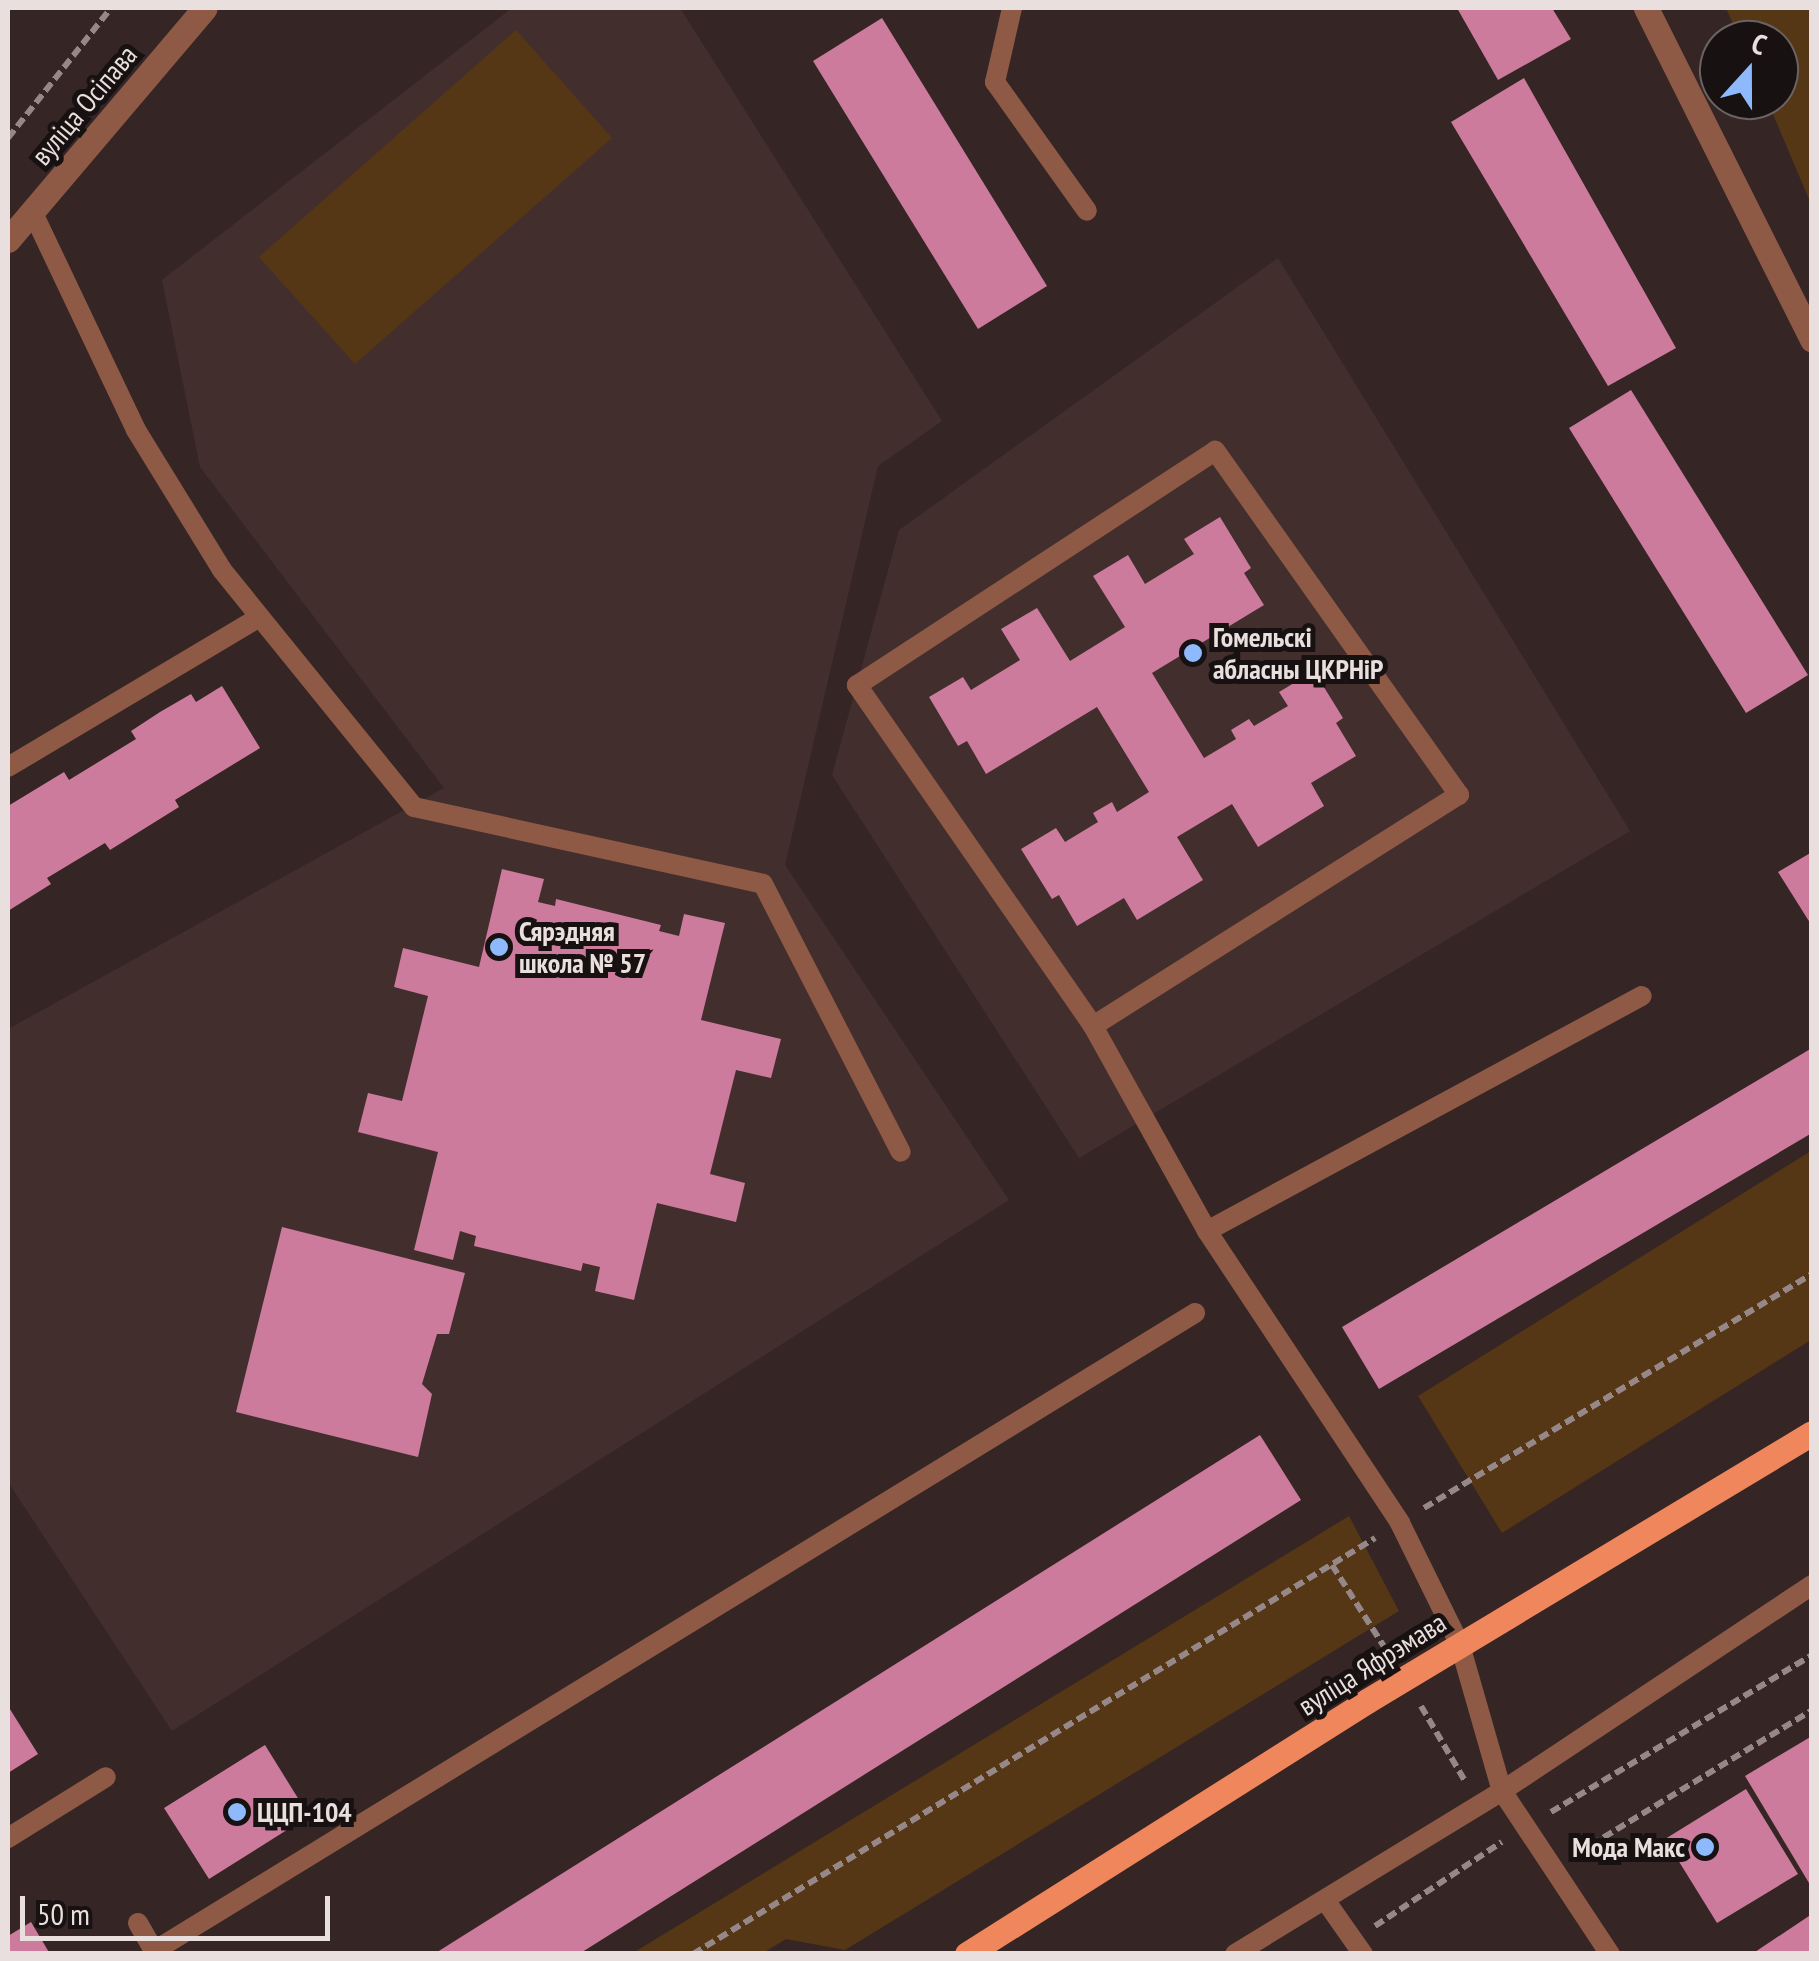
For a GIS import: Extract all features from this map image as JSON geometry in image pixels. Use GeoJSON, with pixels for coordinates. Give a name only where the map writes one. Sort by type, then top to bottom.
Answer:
{"type":"FeatureCollection","features":[{"type":"Feature","properties":{"kind":"main road","name":"вуліца Яфрэмава"},"geometry":{"type":"LineString","coordinates":[[968,1954],[1460,1645],[1812,1433]]}},
{"type":"Feature","properties":{"kind":"street","name":"вуліца Осіпава"},"geometry":{"type":"LineString","coordinates":[[8,240],[205,8]]}},
{"type":"Feature","properties":{"kind":"street"},"geometry":{"type":"LineString","coordinates":[[1646,8],[1812,340]]}},
{"type":"Feature","properties":{"kind":"lane"},"geometry":{"type":"LineString","coordinates":[[1012,8],[995,82],[1087,211]]}},
{"type":"Feature","properties":{"kind":"lane"},"geometry":{"type":"LineString","coordinates":[[33,213],[136,430],[222,570],[414,807],[763,884],[901,1152]]}},
{"type":"Feature","properties":{"kind":"lane"},"geometry":{"type":"LineString","coordinates":[[1093,1026],[1459,795],[1215,451],[857,685],[1093,1026],[1206,1232],[1400,1523],[1460,1645],[1502,1791],[1610,1954]]}},
{"type":"Feature","properties":{"kind":"lane"},"geometry":{"type":"LineString","coordinates":[[8,767],[260,617]]}},
{"type":"Feature","properties":{"kind":"lane"},"geometry":{"type":"LineString","coordinates":[[1206,1232],[1641,996]]}},
{"type":"Feature","properties":{"kind":"lane"},"geometry":{"type":"LineString","coordinates":[[138,1923],[155,1952],[1194,1313]]}},
{"type":"Feature","properties":{"kind":"lane"},"geometry":{"type":"LineString","coordinates":[[1235,1954],[1502,1791],[1812,1585]]}},
{"type":"Feature","properties":{"kind":"lane"},"geometry":{"type":"LineString","coordinates":[[8,1838],[106,1777]]}},
{"type":"Feature","properties":{"kind":"lane"},"geometry":{"type":"LineString","coordinates":[[1325,1900],[1359,1946]]}},
{"type":"Feature","properties":{"kind":"path"},"geometry":{"type":"LineString","coordinates":[[8,138],[111,8]]}},
{"type":"Feature","properties":{"kind":"path"},"geometry":{"type":"LineString","coordinates":[[693,1954],[1812,1274]]}},
{"type":"Feature","properties":{"kind":"path"},"geometry":{"type":"LineString","coordinates":[[1359,1946],[1526,1827],[1812,1655]]}},
{"type":"Feature","properties":{"kind":"path"},"geometry":{"type":"LineString","coordinates":[[1553,1868],[1812,1710]]}},
{"type":"Feature","properties":{"kind":"shaded area","name":"Сярэдняя школа № 57"},"geometry":{"type":"Polygon","coordinates":[[[512,8],[680,8],[942,421],[878,466],[785,865],[1009,1200],[172,1731],[8,1482],[8,1029],[444,788],[200,467],[162,280],[512,8]]]}},
{"type":"Feature","properties":{"kind":"shaded area"},"geometry":{"type":"Polygon","coordinates":[[[1726,8],[1811,8],[1811,204],[1775,120],[1799,120],[1799,20],[1731,20],[1726,8]]]}},
{"type":"Feature","properties":{"kind":"shaded area"},"geometry":{"type":"Polygon","coordinates":[[[516,30],[612,138],[355,364],[259,257],[516,30]]]}},
{"type":"Feature","properties":{"kind":"shaded area","name":"Гомельскі абласны ЦКРНіР"},"geometry":{"type":"Polygon","coordinates":[[[1278,258],[1630,831],[1079,1158],[832,775],[899,530],[1278,258]]]}},
{"type":"Feature","properties":{"kind":"shaded area"},"geometry":{"type":"Polygon","coordinates":[[[1811,1151],[1811,1340],[1502,1533],[1418,1396],[1811,1151]]]}},
{"type":"Feature","properties":{"kind":"shaded area"},"geometry":{"type":"Polygon","coordinates":[[[1349,1516],[1399,1611],[845,1950],[786,1939],[763,1953],[633,1953],[1349,1516]]]}},
{"type":"Feature","properties":{"kind":"building"},"geometry":{"type":"Polygon","coordinates":[[[1457,8],[1552,8],[1571,39],[1498,80],[1457,8]]]}},
{"type":"Feature","properties":{"kind":"building"},"geometry":{"type":"Polygon","coordinates":[[[882,18],[1047,286],[978,329],[813,61],[882,18]]]}},
{"type":"Feature","properties":{"kind":"building"},"geometry":{"type":"Polygon","coordinates":[[[1524,78],[1676,348],[1608,386],[1451,122],[1524,78]]]}},
{"type":"Feature","properties":{"kind":"building"},"geometry":{"type":"Polygon","coordinates":[[[1631,390],[1808,675],[1746,713],[1569,428],[1631,390]]]}},
{"type":"Feature","properties":{"kind":"building"},"geometry":{"type":"Polygon","coordinates":[[[1220,517],[1251,568],[1244,573],[1264,605],[1152,673],[1204,758],[1236,739],[1231,730],[1249,719],[1254,726],[1288,706],[1279,692],[1314,671],[1343,718],[1336,723],[1356,756],[1311,783],[1324,806],[1258,847],[1232,804],[1177,837],[1203,880],[1137,920],[1124,898],[1077,926],[1059,895],[1052,899],[1021,849],[1056,828],[1065,842],[1098,822],[1093,813],[1112,802],[1117,812],[1149,792],[1097,707],[986,774],[967,741],[958,746],[929,697],[963,677],[971,690],[1020,660],[1001,629],[1037,608],[1070,661],[1125,627],[1093,576],[1128,555],[1145,584],[1194,554],[1184,539],[1220,517]]]}},
{"type":"Feature","properties":{"kind":"building"},"geometry":{"type":"Polygon","coordinates":[[[222,686],[260,748],[175,800],[179,807],[110,850],[105,843],[47,878],[51,884],[8,911],[8,806],[64,772],[69,780],[136,739],[131,731],[191,694],[196,702],[222,686]]]}},
{"type":"Feature","properties":{"kind":"building"},"geometry":{"type":"Polygon","coordinates":[[[1812,852],[1812,926],[1778,872],[1812,852]]]}},
{"type":"Feature","properties":{"kind":"building"},"geometry":{"type":"Polygon","coordinates":[[[502,869],[544,879],[538,902],[555,906],[556,899],[661,925],[659,931],[679,936],[684,914],[725,923],[701,1020],[781,1039],[771,1078],[736,1070],[710,1174],[745,1183],[736,1222],[657,1203],[634,1300],[595,1291],[600,1267],[583,1263],[581,1271],[474,1246],[476,1236],[460,1231],[453,1260],[414,1250],[438,1152],[358,1132],[368,1093],[402,1101],[428,996],[394,987],[403,948],[479,967],[502,869]]]}},
{"type":"Feature","properties":{"kind":"building"},"geometry":{"type":"Polygon","coordinates":[[[1812,1048],[1812,1133],[1379,1389],[1342,1327],[1812,1048]]]}},
{"type":"Feature","properties":{"kind":"building"},"geometry":{"type":"Polygon","coordinates":[[[282,1227],[465,1273],[449,1334],[437,1334],[422,1384],[432,1394],[418,1457],[236,1412],[282,1227]]]}},
{"type":"Feature","properties":{"kind":"building"},"geometry":{"type":"Polygon","coordinates":[[[1260,1435],[1301,1500],[579,1954],[434,1954],[1260,1435]]]}},
{"type":"Feature","properties":{"kind":"building"},"geometry":{"type":"Polygon","coordinates":[[[8,1706],[38,1754],[8,1773],[8,1706]]]}},
{"type":"Feature","properties":{"kind":"building"},"geometry":{"type":"Polygon","coordinates":[[[1812,1736],[1812,1882],[1809,1883],[1745,1776],[1812,1736]]]}},
{"type":"Feature","properties":{"kind":"building","name":"ЦЦП-104"},"geometry":{"type":"Polygon","coordinates":[[[265,1745],[309,1816],[209,1879],[164,1808],[265,1745]]]}},
{"type":"Feature","properties":{"kind":"building"},"geometry":{"type":"Polygon","coordinates":[[[1746,1789],[1798,1874],[1717,1923],[1665,1839],[1746,1789]]]}},
{"type":"Feature","properties":{"kind":"building"},"geometry":{"type":"Polygon","coordinates":[[[1812,1914],[1812,1954],[1752,1954],[1812,1914]]]}},
{"type":"Feature","properties":{"kind":"building"},"geometry":{"type":"Polygon","coordinates":[[[31,1922],[50,1954],[8,1954],[8,1936],[31,1922]]]}},
{"type":"Feature","properties":{"kind":"place","name":"Гомельскі абласны ЦКРНіР"},"geometry":{"type":"Point","coordinates":[1193,653]}},
{"type":"Feature","properties":{"kind":"place","name":"Сярэдняя школа № 57"},"geometry":{"type":"Point","coordinates":[499,947]}},
{"type":"Feature","properties":{"kind":"place","name":"ЦЦП-104"},"geometry":{"type":"Point","coordinates":[237,1812]}},
{"type":"Feature","properties":{"kind":"place","name":"Мода Макс"},"geometry":{"type":"Point","coordinates":[1705,1847]}}]}
